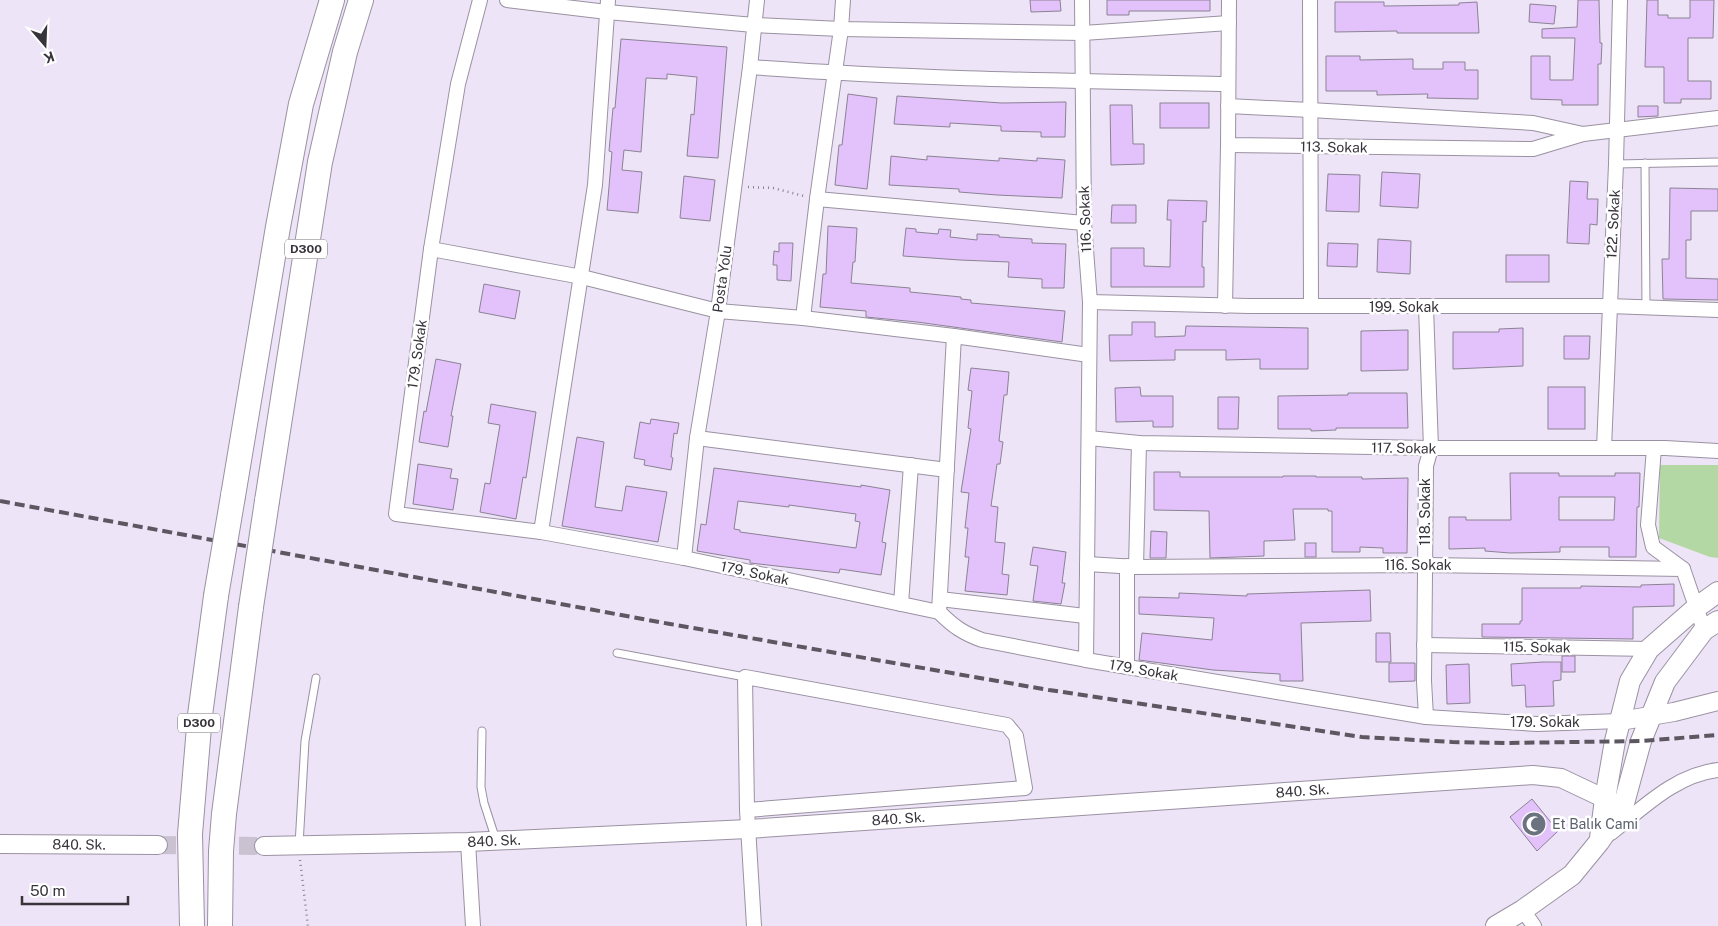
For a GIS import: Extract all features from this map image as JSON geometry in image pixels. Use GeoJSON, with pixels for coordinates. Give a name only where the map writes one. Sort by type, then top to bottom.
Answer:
{"type":"FeatureCollection","features":[{"type":"Feature","properties":{"kind":"highway","name":"D300"},"geometry":{"type":"LineString","coordinates":[[192,926],[190,834],[200,715],[216,596],[278,227],[301,104],[332,0]]}},
{"type":"Feature","properties":{"kind":"highway","name":"D300"},"geometry":{"type":"LineString","coordinates":[[220,926],[224,814],[251,606],[320,162],[345,52],[360,0]]}},
{"type":"Feature","properties":{"kind":"main road"},"geometry":{"type":"LineString","coordinates":[[1600,842],[1605,799],[1620,721],[1630,682],[1649,649],[1697,607],[1718,592]]}},
{"type":"Feature","properties":{"kind":"main road"},"geometry":{"type":"LineString","coordinates":[[1496,926],[1528,918],[1572,875],[1600,842],[1623,807],[1641,740],[1665,682],[1711,626]]}},
{"type":"Feature","properties":{"kind":"street","name":"179. Sokak"},"geometry":{"type":"LineString","coordinates":[[480,0],[458,84],[431,249],[396,514],[541,532],[684,558],[901,604],[939,605],[952,625],[965,634],[982,640],[1126,667],[1426,717],[1537,724],[1620,721]]}},
{"type":"Feature","properties":{"kind":"street"},"geometry":{"type":"LineString","coordinates":[[507,0],[608,6],[754,25],[840,29],[1083,34],[1229,23]]}},
{"type":"Feature","properties":{"kind":"street","name":"Posta Yolu"},"geometry":{"type":"LineString","coordinates":[[684,558],[697,438],[718,311],[757,0]]}},
{"type":"Feature","properties":{"kind":"street"},"geometry":{"type":"LineString","coordinates":[[803,318],[843,0]]}},
{"type":"Feature","properties":{"kind":"street","name":"116. Sokak"},"geometry":{"type":"LineString","coordinates":[[1082,0],[1084,223],[1090,302],[1086,660]]}},
{"type":"Feature","properties":{"kind":"street"},"geometry":{"type":"LineString","coordinates":[[1225,306],[1229,0]]}},
{"type":"Feature","properties":{"kind":"street"},"geometry":{"type":"LineString","coordinates":[[1310,0],[1311,306]]}},
{"type":"Feature","properties":{"kind":"street","name":"122. Sokak"},"geometry":{"type":"LineString","coordinates":[[1604,448],[1616,164],[1620,0]]}},
{"type":"Feature","properties":{"kind":"street"},"geometry":{"type":"LineString","coordinates":[[541,532],[596,185],[608,6]]}},
{"type":"Feature","properties":{"kind":"street"},"geometry":{"type":"LineString","coordinates":[[750,67],[835,73],[1228,84]]}},
{"type":"Feature","properties":{"kind":"street"},"geometry":{"type":"LineString","coordinates":[[1228,106],[1533,123],[1583,134],[1718,118]]}},
{"type":"Feature","properties":{"kind":"street","name":"113. Sokak"},"geometry":{"type":"LineString","coordinates":[[1228,144],[1310,147],[1533,149],[1583,134]]}},
{"type":"Feature","properties":{"kind":"street"},"geometry":{"type":"LineString","coordinates":[[817,199],[1084,223]]}},
{"type":"Feature","properties":{"kind":"street"},"geometry":{"type":"LineString","coordinates":[[431,249],[582,277],[718,311],[803,318],[954,336],[1089,355]]}},
{"type":"Feature","properties":{"kind":"street","name":"199. Sokak"},"geometry":{"type":"LineString","coordinates":[[1090,302],[1225,306],[1610,306],[1718,310]]}},
{"type":"Feature","properties":{"kind":"street","name":"118. Sokak"},"geometry":{"type":"LineString","coordinates":[[1426,307],[1430,448],[1426,466],[1424,645],[1426,717]]}},
{"type":"Feature","properties":{"kind":"street"},"geometry":{"type":"LineString","coordinates":[[954,336],[939,605],[1085,616]]}},
{"type":"Feature","properties":{"kind":"street"},"geometry":{"type":"LineString","coordinates":[[697,438],[946,470]]}},
{"type":"Feature","properties":{"kind":"street","name":"117. Sokak"},"geometry":{"type":"LineString","coordinates":[[1089,438],[1139,443],[1430,448],[1654,448],[1718,451]]}},
{"type":"Feature","properties":{"kind":"street"},"geometry":{"type":"LineString","coordinates":[[1126,667],[1139,443]]}},
{"type":"Feature","properties":{"kind":"street"},"geometry":{"type":"LineString","coordinates":[[1654,448],[1648,525],[1653,547],[1684,569],[1697,607],[1711,626]]}},
{"type":"Feature","properties":{"kind":"street"},"geometry":{"type":"LineString","coordinates":[[901,604],[910,465]]}},
{"type":"Feature","properties":{"kind":"street","name":"116. Sokak"},"geometry":{"type":"LineString","coordinates":[[1087,564],[1132,567],[1425,565],[1684,569]]}},
{"type":"Feature","properties":{"kind":"street","name":"115. Sokak"},"geometry":{"type":"LineString","coordinates":[[1424,645],[1649,649]]}},
{"type":"Feature","properties":{"kind":"street"},"geometry":{"type":"LineString","coordinates":[[747,810],[1025,788],[1016,736],[1007,725],[745,677],[747,810],[754,926]]}},
{"type":"Feature","properties":{"kind":"street"},"geometry":{"type":"LineString","coordinates":[[1620,721],[1674,712],[1718,701]]}},
{"type":"Feature","properties":{"kind":"street"},"geometry":{"type":"LineString","coordinates":[[1600,842],[1671,786],[1704,772],[1718,770]]}},
{"type":"Feature","properties":{"kind":"street","name":"840. Sk."},"geometry":{"type":"LineString","coordinates":[[264,846],[468,842],[748,829],[1533,775],[1561,778],[1623,807]]}},
{"type":"Feature","properties":{"kind":"street"},"geometry":{"type":"LineString","coordinates":[[468,842],[473,926]]}},
{"type":"Feature","properties":{"kind":"street","name":"840. Sk."},"geometry":{"type":"LineString","coordinates":[[0,844],[158,845]]}},
{"type":"Feature","properties":{"kind":"lane"},"geometry":{"type":"LineString","coordinates":[[1616,164],[1718,162]]}},
{"type":"Feature","properties":{"kind":"lane"},"geometry":{"type":"LineString","coordinates":[[1645,163],[1646,308]]}},
{"type":"Feature","properties":{"kind":"lane"},"geometry":{"type":"LineString","coordinates":[[617,653],[745,677]]}},
{"type":"Feature","properties":{"kind":"lane"},"geometry":{"type":"LineString","coordinates":[[298,845],[305,741],[316,678]]}},
{"type":"Feature","properties":{"kind":"lane"},"geometry":{"type":"LineString","coordinates":[[482,731],[481,786],[484,803],[496,841]]}},
{"type":"Feature","properties":{"kind":"path"},"geometry":{"type":"LineString","coordinates":[[734,186],[774,188],[817,199]]}},
{"type":"Feature","properties":{"kind":"path"},"geometry":{"type":"LineString","coordinates":[[298,845],[308,926]]}},
{"type":"Feature","properties":{"kind":"green space"},"geometry":{"type":"Polygon","coordinates":[[[1660,465],[1718,465],[1718,558],[1710,557],[1659,538],[1660,465]]]}},
{"type":"Feature","properties":{"kind":"building"},"geometry":{"type":"Polygon","coordinates":[[[1030,0],[1060,0],[1061,11],[1031,12],[1030,0]]]}},
{"type":"Feature","properties":{"kind":"building"},"geometry":{"type":"Polygon","coordinates":[[[1107,0],[1210,0],[1210,11],[1129,11],[1129,15],[1107,15],[1107,0]]]}},
{"type":"Feature","properties":{"kind":"building"},"geometry":{"type":"Polygon","coordinates":[[[1578,0],[1599,0],[1600,43],[1602,43],[1601,64],[1598,64],[1598,105],[1562,105],[1562,100],[1531,99],[1531,56],[1550,56],[1550,80],[1573,80],[1575,38],[1542,38],[1542,29],[1577,27],[1578,0]]]}},
{"type":"Feature","properties":{"kind":"building"},"geometry":{"type":"Polygon","coordinates":[[[1647,0],[1658,0],[1658,15],[1668,15],[1668,18],[1690,18],[1690,0],[1714,0],[1713,38],[1688,38],[1688,81],[1711,81],[1711,99],[1681,99],[1681,103],[1664,103],[1664,67],[1645,67],[1647,0]]]}},
{"type":"Feature","properties":{"kind":"building"},"geometry":{"type":"Polygon","coordinates":[[[1335,2],[1384,2],[1384,6],[1459,5],[1459,3],[1477,2],[1479,33],[1335,32],[1335,2]]]}},
{"type":"Feature","properties":{"kind":"building"},"geometry":{"type":"Polygon","coordinates":[[[1530,4],[1556,6],[1554,24],[1529,22],[1530,4]]]}},
{"type":"Feature","properties":{"kind":"building"},"geometry":{"type":"Polygon","coordinates":[[[621,39],[727,47],[718,158],[687,156],[691,114],[694,115],[697,77],[667,74],[667,79],[646,78],[641,152],[624,150],[622,170],[642,172],[638,213],[607,210],[612,152],[609,151],[621,39]]]}},
{"type":"Feature","properties":{"kind":"building"},"geometry":{"type":"Polygon","coordinates":[[[1326,56],[1360,56],[1360,60],[1413,59],[1413,69],[1443,69],[1443,62],[1465,62],[1465,70],[1478,70],[1478,99],[1427,98],[1428,94],[1377,95],[1377,91],[1326,91],[1326,56]]]}},
{"type":"Feature","properties":{"kind":"building"},"geometry":{"type":"Polygon","coordinates":[[[848,94],[877,98],[867,189],[835,185],[839,145],[842,145],[848,94]]]}},
{"type":"Feature","properties":{"kind":"building"},"geometry":{"type":"Polygon","coordinates":[[[897,96],[1002,103],[1066,102],[1065,137],[1041,137],[1041,132],[1001,131],[1001,126],[950,123],[950,127],[894,124],[897,96]]]}},
{"type":"Feature","properties":{"kind":"building"},"geometry":{"type":"Polygon","coordinates":[[[1160,103],[1209,103],[1209,128],[1160,128],[1160,103]]]}},
{"type":"Feature","properties":{"kind":"building"},"geometry":{"type":"Polygon","coordinates":[[[1110,105],[1132,105],[1133,144],[1144,144],[1144,164],[1111,165],[1110,105]]]}},
{"type":"Feature","properties":{"kind":"building"},"geometry":{"type":"Polygon","coordinates":[[[1638,106],[1658,106],[1658,116],[1638,117],[1638,106]]]}},
{"type":"Feature","properties":{"kind":"building"},"geometry":{"type":"Polygon","coordinates":[[[891,156],[927,160],[927,156],[999,161],[999,158],[1037,161],[1037,158],[1065,160],[1062,198],[997,195],[959,192],[959,189],[889,185],[891,156]]]}},
{"type":"Feature","properties":{"kind":"building"},"geometry":{"type":"Polygon","coordinates":[[[1382,172],[1420,174],[1418,208],[1380,206],[1382,172]]]}},
{"type":"Feature","properties":{"kind":"building"},"geometry":{"type":"Polygon","coordinates":[[[1328,174],[1360,175],[1359,212],[1326,211],[1328,174]]]}},
{"type":"Feature","properties":{"kind":"building"},"geometry":{"type":"Polygon","coordinates":[[[684,176],[715,180],[710,221],[680,218],[684,176]]]}},
{"type":"Feature","properties":{"kind":"building"},"geometry":{"type":"Polygon","coordinates":[[[1570,181],[1588,182],[1587,199],[1598,199],[1597,225],[1590,224],[1589,244],[1567,243],[1570,181]]]}},
{"type":"Feature","properties":{"kind":"building"},"geometry":{"type":"Polygon","coordinates":[[[1670,188],[1718,189],[1718,211],[1691,211],[1691,240],[1686,240],[1686,278],[1718,279],[1718,300],[1663,299],[1662,259],[1669,259],[1670,188]]]}},
{"type":"Feature","properties":{"kind":"building"},"geometry":{"type":"Polygon","coordinates":[[[1168,200],[1207,201],[1206,222],[1203,221],[1202,267],[1204,267],[1204,287],[1111,287],[1111,248],[1144,248],[1144,266],[1170,267],[1171,220],[1167,220],[1168,200]]]}},
{"type":"Feature","properties":{"kind":"building"},"geometry":{"type":"Polygon","coordinates":[[[1112,205],[1136,205],[1136,223],[1111,223],[1112,205]]]}},
{"type":"Feature","properties":{"kind":"building"},"geometry":{"type":"Polygon","coordinates":[[[828,226],[857,228],[855,262],[853,262],[851,283],[910,288],[910,292],[961,297],[961,299],[971,300],[971,303],[1065,311],[1062,342],[866,317],[866,311],[820,307],[823,274],[826,274],[828,226]]]}},
{"type":"Feature","properties":{"kind":"building"},"geometry":{"type":"Polygon","coordinates":[[[906,228],[916,229],[916,232],[938,234],[939,229],[951,230],[950,237],[977,240],[977,234],[1032,239],[1032,243],[1066,244],[1064,288],[1042,288],[1042,279],[1008,277],[1009,262],[903,256],[906,228]]]}},
{"type":"Feature","properties":{"kind":"building"},"geometry":{"type":"Polygon","coordinates":[[[1378,239],[1411,241],[1410,274],[1377,272],[1378,239]]]}},
{"type":"Feature","properties":{"kind":"building"},"geometry":{"type":"Polygon","coordinates":[[[779,243],[793,243],[791,281],[777,280],[777,265],[773,265],[774,251],[779,252],[779,243]]]}},
{"type":"Feature","properties":{"kind":"building"},"geometry":{"type":"Polygon","coordinates":[[[1328,243],[1358,244],[1357,267],[1327,266],[1328,243]]]}},
{"type":"Feature","properties":{"kind":"building"},"geometry":{"type":"Polygon","coordinates":[[[1506,255],[1549,255],[1549,282],[1506,282],[1506,255]]]}},
{"type":"Feature","properties":{"kind":"building"},"geometry":{"type":"Polygon","coordinates":[[[484,284],[520,291],[515,319],[479,312],[484,284]]]}},
{"type":"Feature","properties":{"kind":"building"},"geometry":{"type":"Polygon","coordinates":[[[1132,322],[1155,322],[1155,337],[1185,336],[1186,326],[1308,328],[1308,369],[1260,369],[1260,359],[1226,360],[1226,350],[1175,350],[1175,360],[1110,361],[1109,335],[1132,335],[1132,322]]]}},
{"type":"Feature","properties":{"kind":"building"},"geometry":{"type":"Polygon","coordinates":[[[1523,328],[1523,366],[1453,369],[1453,332],[1499,332],[1499,329],[1523,328]]]}},
{"type":"Feature","properties":{"kind":"building"},"geometry":{"type":"Polygon","coordinates":[[[1408,330],[1408,370],[1361,371],[1361,331],[1408,330]]]}},
{"type":"Feature","properties":{"kind":"building"},"geometry":{"type":"Polygon","coordinates":[[[1564,336],[1590,336],[1589,359],[1564,359],[1564,336]]]}},
{"type":"Feature","properties":{"kind":"building"},"geometry":{"type":"Polygon","coordinates":[[[436,359],[461,364],[451,416],[453,416],[448,447],[419,442],[436,359]]]}},
{"type":"Feature","properties":{"kind":"building"},"geometry":{"type":"Polygon","coordinates":[[[971,368],[1009,372],[1007,395],[1004,395],[999,441],[1003,442],[1000,464],[997,464],[991,506],[998,507],[995,542],[1005,543],[1002,574],[1009,575],[1007,595],[965,591],[969,557],[965,557],[968,528],[965,528],[969,493],[961,492],[971,429],[968,428],[972,391],[968,390],[971,368]]]}},
{"type":"Feature","properties":{"kind":"building"},"geometry":{"type":"Polygon","coordinates":[[[1140,387],[1141,396],[1173,396],[1173,427],[1153,427],[1153,421],[1116,422],[1115,388],[1140,387]]]}},
{"type":"Feature","properties":{"kind":"building"},"geometry":{"type":"Polygon","coordinates":[[[1548,387],[1585,387],[1585,429],[1548,429],[1548,387]]]}},
{"type":"Feature","properties":{"kind":"building"},"geometry":{"type":"Polygon","coordinates":[[[1348,393],[1407,393],[1408,428],[1336,428],[1336,430],[1311,431],[1311,429],[1278,429],[1278,396],[1348,395],[1348,393]]]}},
{"type":"Feature","properties":{"kind":"building"},"geometry":{"type":"Polygon","coordinates":[[[1218,397],[1239,397],[1238,429],[1218,429],[1218,397]]]}},
{"type":"Feature","properties":{"kind":"building"},"geometry":{"type":"Polygon","coordinates":[[[491,404],[536,412],[526,478],[523,477],[516,519],[480,512],[485,483],[490,484],[500,425],[488,423],[491,404]]]}},
{"type":"Feature","properties":{"kind":"building"},"geometry":{"type":"Polygon","coordinates":[[[651,419],[679,423],[677,434],[674,433],[671,470],[644,465],[645,460],[634,458],[640,422],[650,424],[651,419]]]}},
{"type":"Feature","properties":{"kind":"building"},"geometry":{"type":"Polygon","coordinates":[[[577,437],[604,442],[595,507],[622,511],[626,486],[667,492],[658,542],[562,526],[577,437]]]}},
{"type":"Feature","properties":{"kind":"building"},"geometry":{"type":"Polygon","coordinates":[[[418,464],[452,469],[450,478],[458,479],[453,510],[413,504],[418,464]]]}},
{"type":"Feature","properties":{"kind":"building"},"geometry":{"type":"Polygon","coordinates":[[[714,468],[890,490],[882,542],[886,543],[881,575],[840,569],[839,573],[750,563],[750,560],[697,551],[701,524],[706,525],[714,468]],[[738,501],[734,529],[740,530],[740,532],[856,548],[860,522],[855,521],[856,514],[789,505],[789,507],[738,501]]]}},
{"type":"Feature","properties":{"kind":"building"},"geometry":{"type":"Polygon","coordinates":[[[1154,472],[1180,472],[1180,477],[1316,476],[1362,477],[1362,479],[1408,478],[1407,553],[1383,553],[1383,548],[1360,547],[1360,552],[1332,552],[1332,511],[1328,511],[1328,509],[1293,509],[1295,540],[1264,541],[1264,556],[1210,558],[1209,511],[1154,510],[1154,472]]]}},
{"type":"Feature","properties":{"kind":"building"},"geometry":{"type":"Polygon","coordinates":[[[1510,473],[1559,473],[1559,476],[1615,476],[1615,473],[1640,473],[1636,557],[1609,557],[1609,547],[1560,547],[1560,552],[1510,553],[1485,551],[1485,548],[1449,549],[1449,517],[1466,517],[1466,520],[1511,520],[1510,473]],[[1559,497],[1559,520],[1614,520],[1615,497],[1559,497]]]}},
{"type":"Feature","properties":{"kind":"building"},"geometry":{"type":"Polygon","coordinates":[[[1151,531],[1167,532],[1166,558],[1150,558],[1151,531]]]}},
{"type":"Feature","properties":{"kind":"building"},"geometry":{"type":"Polygon","coordinates":[[[1305,543],[1316,543],[1316,557],[1305,557],[1305,543]]]}},
{"type":"Feature","properties":{"kind":"building"},"geometry":{"type":"Polygon","coordinates":[[[1033,547],[1066,552],[1062,583],[1065,583],[1061,604],[1033,601],[1038,566],[1030,565],[1033,547]]]}},
{"type":"Feature","properties":{"kind":"building"},"geometry":{"type":"Polygon","coordinates":[[[1674,584],[1674,606],[1633,607],[1633,639],[1482,637],[1482,624],[1520,624],[1520,621],[1522,621],[1522,588],[1581,588],[1581,586],[1641,587],[1641,585],[1674,584]]]}},
{"type":"Feature","properties":{"kind":"building"},"geometry":{"type":"Polygon","coordinates":[[[1370,590],[1371,621],[1301,623],[1303,681],[1280,681],[1280,674],[1213,670],[1139,660],[1142,633],[1212,640],[1214,618],[1139,614],[1139,597],[1179,598],[1179,593],[1247,596],[1247,594],[1370,590]]]}},
{"type":"Feature","properties":{"kind":"building"},"geometry":{"type":"Polygon","coordinates":[[[1376,633],[1390,633],[1391,662],[1376,662],[1376,633]]]}},
{"type":"Feature","properties":{"kind":"building"},"geometry":{"type":"Polygon","coordinates":[[[1562,656],[1575,656],[1575,672],[1562,672],[1562,656]]]}},
{"type":"Feature","properties":{"kind":"building"},"geometry":{"type":"Polygon","coordinates":[[[1561,662],[1561,680],[1553,681],[1554,706],[1526,707],[1525,685],[1512,686],[1511,664],[1561,662]]]}},
{"type":"Feature","properties":{"kind":"building"},"geometry":{"type":"Polygon","coordinates":[[[1389,663],[1415,663],[1415,681],[1389,682],[1389,663]]]}},
{"type":"Feature","properties":{"kind":"building"},"geometry":{"type":"Polygon","coordinates":[[[1469,664],[1470,703],[1447,704],[1446,665],[1469,664]]]}},
{"type":"Feature","properties":{"kind":"building","name":"Et Balık Cami"},"geometry":{"type":"Polygon","coordinates":[[[1532,799],[1558,831],[1537,851],[1510,817],[1532,799]]]}},
{"type":"Feature","properties":{"kind":"tunnel"},"geometry":{"type":"LineString","coordinates":[[158,845],[264,846]]}},
{"type":"Feature","properties":{"kind":"railway"},"geometry":{"type":"LineString","coordinates":[[0,501],[670,624],[1049,690],[1362,737],[1508,743],[1641,741],[1718,735]]}},
{"type":"Feature","properties":{"kind":"place","name":"Et Balık Cami"},"geometry":{"type":"Point","coordinates":[1534,824]}}]}
